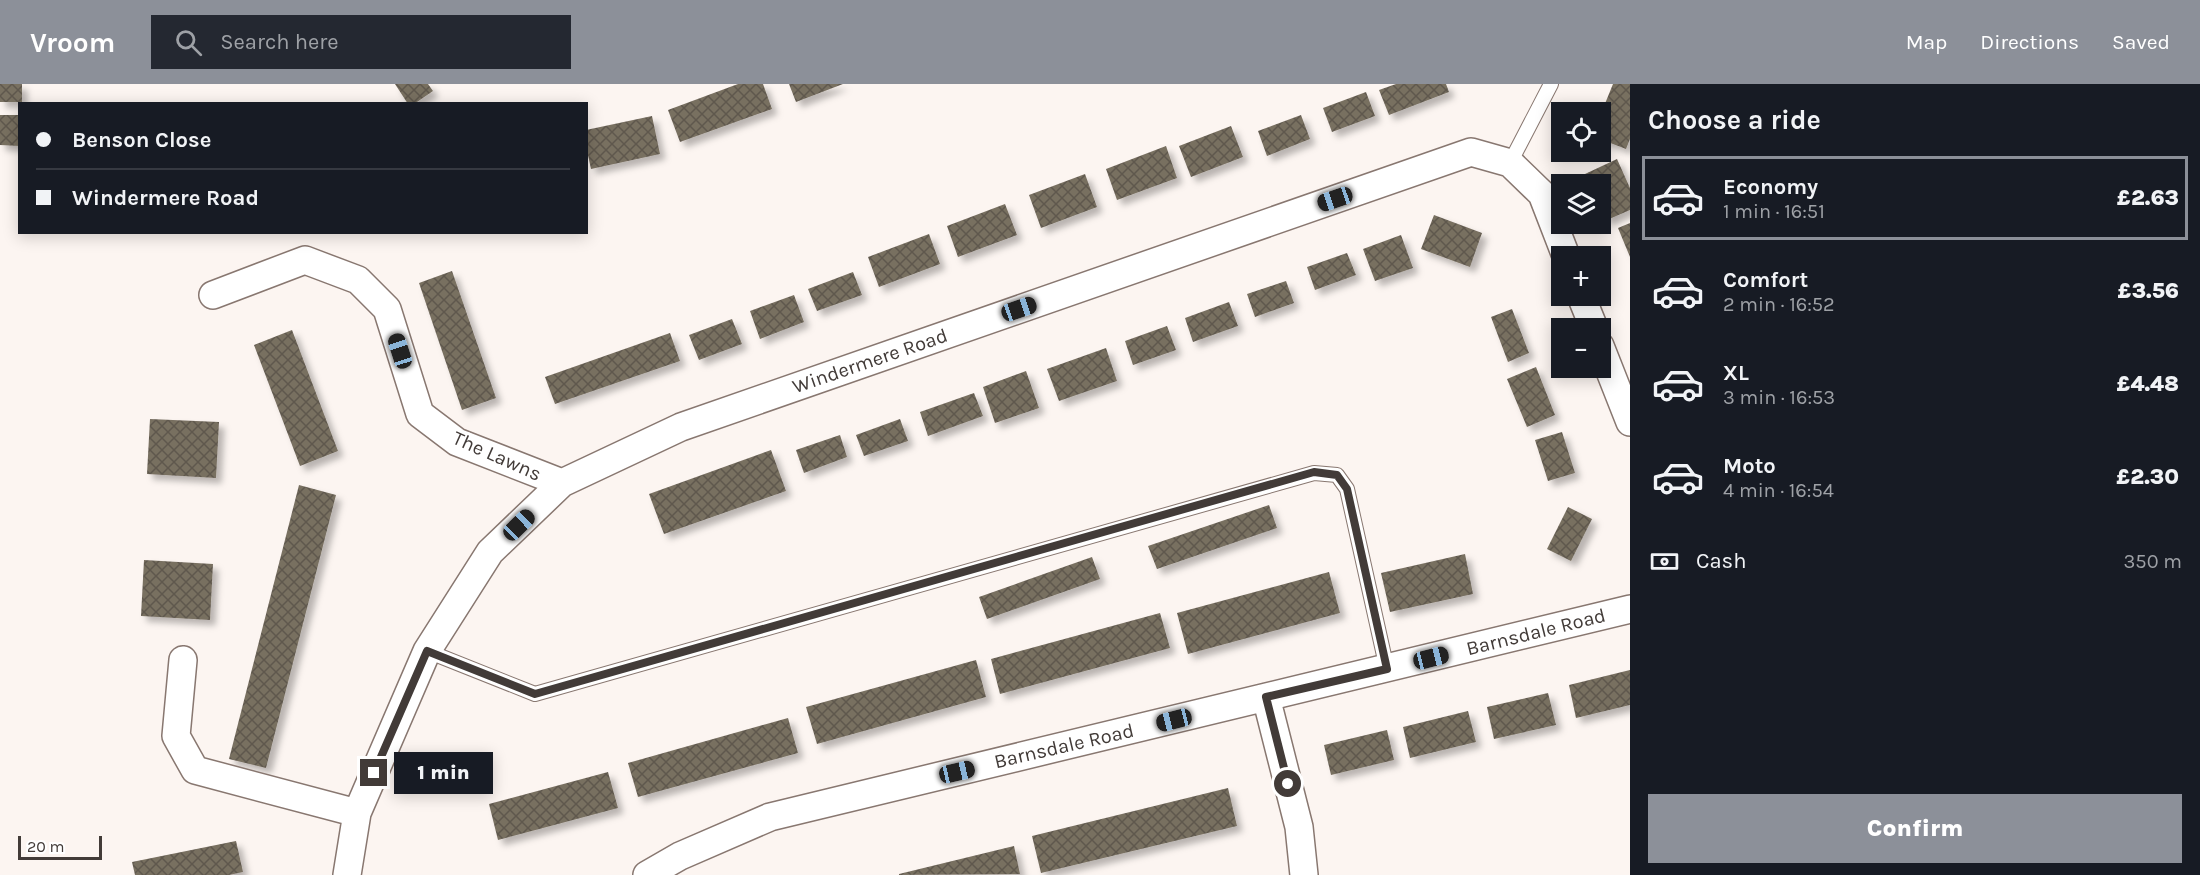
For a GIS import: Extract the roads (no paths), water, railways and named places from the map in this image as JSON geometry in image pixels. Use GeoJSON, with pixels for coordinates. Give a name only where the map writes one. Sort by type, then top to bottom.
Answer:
{"type":"FeatureCollection","features":[{"type":"Feature","properties":{"kind":"street","name":"Windermere Road"},"geometry":{"type":"LineString","coordinates":[[347,875],[357,813],[427,651],[490,552],[562,483],[681,427],[1471,152],[1510,164],[1542,194],[1562,246]]}},
{"type":"Feature","properties":{"kind":"street","name":"The Lawns"},"geometry":{"type":"LineString","coordinates":[[213,295],[305,260],[358,280],[387,309],[420,414],[457,442],[562,483]]}},
{"type":"Feature","properties":{"kind":"street"},"geometry":{"type":"LineString","coordinates":[[1611,374],[1630,422]]}},
{"type":"Feature","properties":{"kind":"street","name":"Barnsdale Road"},"geometry":{"type":"LineString","coordinates":[[647,875],[680,856],[770,817],[1630,609]]}},
{"type":"Feature","properties":{"kind":"street"},"geometry":{"type":"LineString","coordinates":[[183,660],[176,736],[195,770],[357,813]]}},
{"type":"Feature","properties":{"kind":"street"},"geometry":{"type":"LineString","coordinates":[[1266,697],[1299,827],[1304,875]]}},
{"type":"Feature","properties":{"kind":"lane"},"geometry":{"type":"LineString","coordinates":[[1510,164],[1551,84]]}},
{"type":"Feature","properties":{"kind":"lane"},"geometry":{"type":"LineString","coordinates":[[427,651],[535,694],[1314,472],[1337,475],[1347,489],[1387,669]]}}]}
